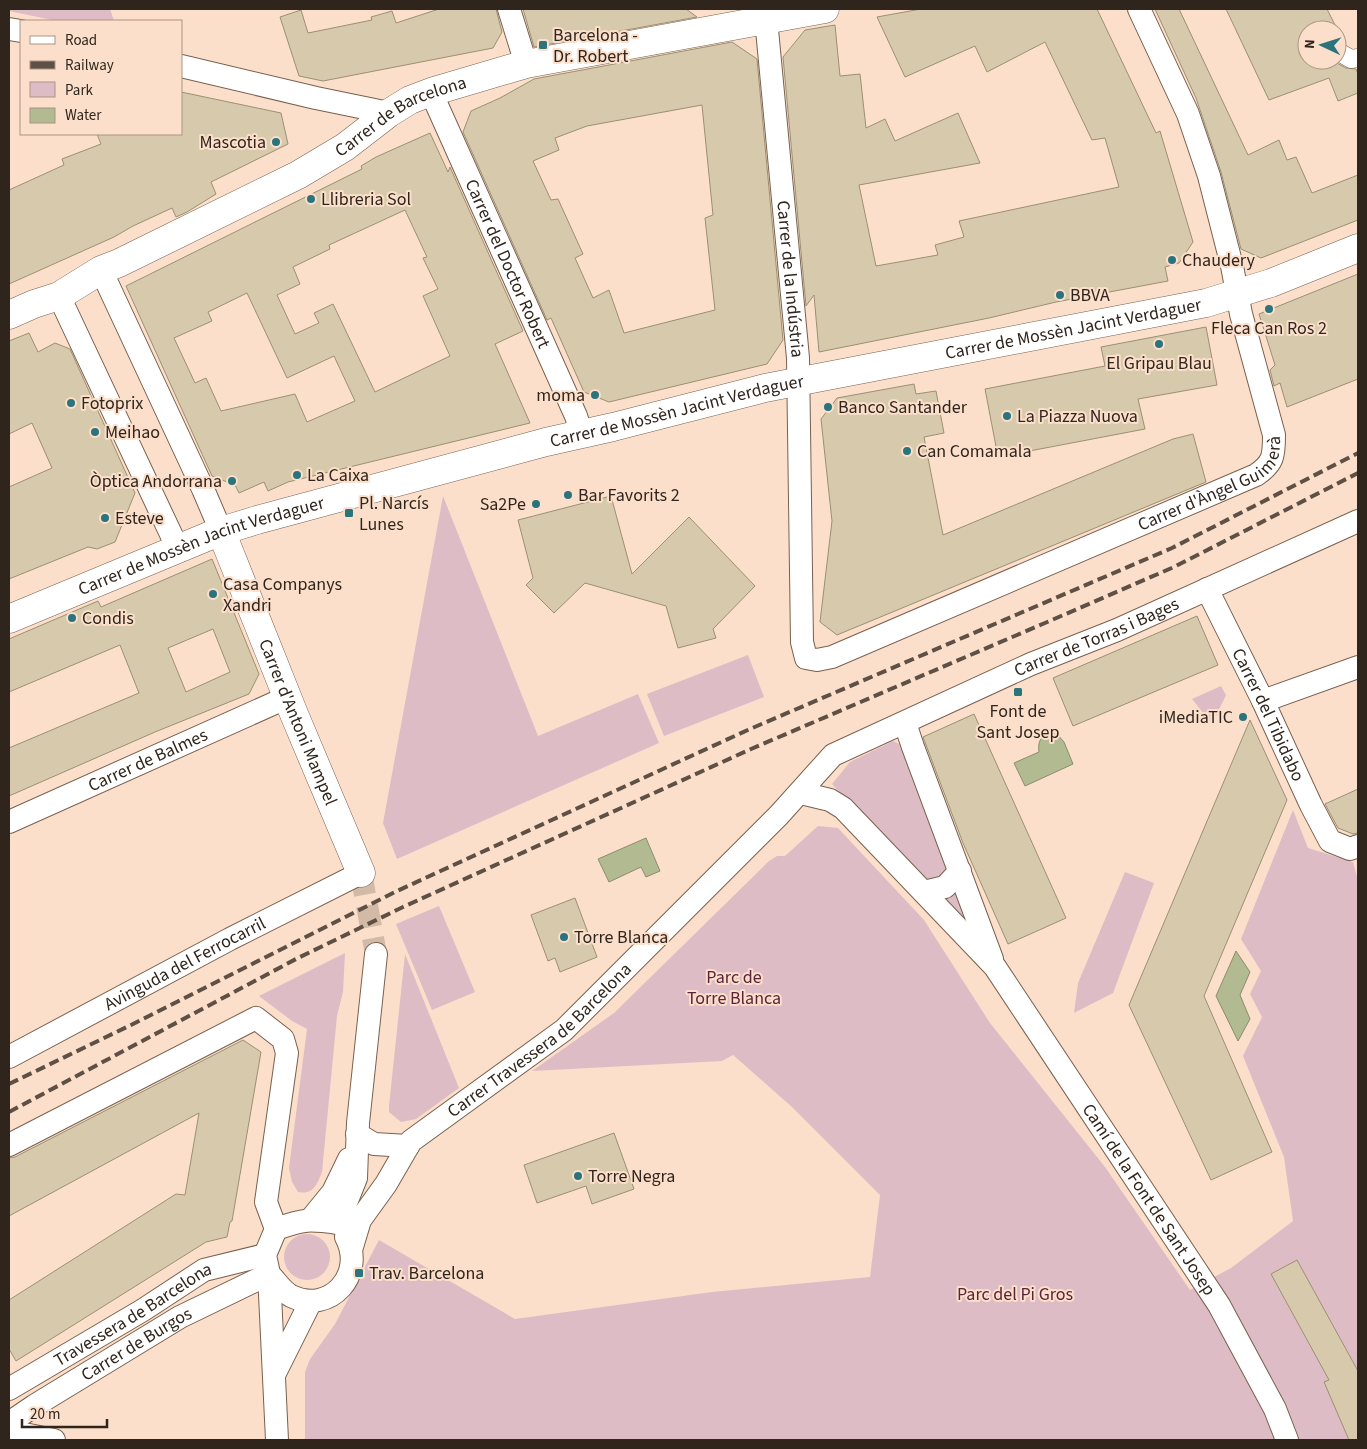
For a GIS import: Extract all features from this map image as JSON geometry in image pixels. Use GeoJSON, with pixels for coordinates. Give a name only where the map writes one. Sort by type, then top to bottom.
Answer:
{"type":"FeatureCollection","features":[{"type":"Feature","properties":{"kind":"street"},"geometry":{"type":"LineString","coordinates":[[509,9],[526,64]]}},
{"type":"Feature","properties":{"kind":"street","name":"Carrer de Barcelona"},"geometry":{"type":"LineString","coordinates":[[9,315],[59,296],[101,270],[119,263],[298,175],[345,146],[389,113],[410,100],[431,92],[526,64],[825,9]]}},
{"type":"Feature","properties":{"kind":"street","name":"Carrer d'Àngel Guimerà"},"geometry":{"type":"LineString","coordinates":[[806,658],[817,660],[832,657],[1256,474],[1267,467],[1274,454],[1274,435],[1237,294],[1232,266],[1209,176],[1188,114],[1139,9]]}},
{"type":"Feature","properties":{"kind":"street","name":"Carrer de la Indústria"},"geometry":{"type":"LineString","coordinates":[[766,20],[798,358],[802,642],[806,658]]}},
{"type":"Feature","properties":{"kind":"street"},"geometry":{"type":"LineString","coordinates":[[182,66],[389,113]]}},
{"type":"Feature","properties":{"kind":"street","name":"Carrer del Doctor Robert"},"geometry":{"type":"LineString","coordinates":[[431,92],[576,416],[582,435]]}},
{"type":"Feature","properties":{"kind":"street","name":"Carrer de Mossèn Jacint Verdaguer"},"geometry":{"type":"LineString","coordinates":[[9,619],[221,531],[257,520],[546,442],[582,435],[798,381],[827,377],[1206,303],[1271,282],[1358,248]]}},
{"type":"Feature","properties":{"kind":"street","name":"Carrer d'Antoni Mampel"},"geometry":{"type":"LineString","coordinates":[[101,270],[203,489],[361,873]]}},
{"type":"Feature","properties":{"kind":"street"},"geometry":{"type":"LineString","coordinates":[[59,296],[178,549]]}},
{"type":"Feature","properties":{"kind":"street","name":"Carrer de Torras i Bages"},"geometry":{"type":"LineString","coordinates":[[833,755],[1025,667],[1117,630],[1358,521]]}},
{"type":"Feature","properties":{"kind":"street","name":"Carrer del Tibidabo"},"geometry":{"type":"LineString","coordinates":[[1207,588],[1330,841],[1350,849],[1358,846]]}},
{"type":"Feature","properties":{"kind":"street"},"geometry":{"type":"LineString","coordinates":[[1263,701],[1358,667]]}},
{"type":"Feature","properties":{"kind":"street","name":"Carrer de Balmes"},"geometry":{"type":"LineString","coordinates":[[9,822],[288,696]]}},
{"type":"Feature","properties":{"kind":"street","name":"Camí de la Font de Sant Josep"},"geometry":{"type":"LineString","coordinates":[[906,723],[916,756],[995,967]]}},
{"type":"Feature","properties":{"kind":"street","name":"Carrer Travessera de Barcelona"},"geometry":{"type":"LineString","coordinates":[[351,1250],[360,1220],[386,1184],[411,1141],[564,1030],[801,793],[833,755]]}},
{"type":"Feature","properties":{"kind":"street","name":"Camí de la Font de Sant Josep"},"geometry":{"type":"LineString","coordinates":[[801,793],[830,800],[843,808],[995,967],[1219,1305],[1275,1409],[1287,1440]]}},
{"type":"Feature","properties":{"kind":"street"},"geometry":{"type":"LineString","coordinates":[[924,892],[945,887],[960,871]]}},
{"type":"Feature","properties":{"kind":"street","name":"Avinguda del Ferrocarril"},"geometry":{"type":"LineString","coordinates":[[9,1056],[230,938],[361,873]]}},
{"type":"Feature","properties":{"kind":"street"},"geometry":{"type":"LineString","coordinates":[[267,1264],[282,1289],[291,1296],[312,1301],[331,1296],[344,1285],[350,1273],[352,1264],[351,1250],[338,1223],[356,1178],[357,1140],[376,954]]}},
{"type":"Feature","properties":{"kind":"street"},"geometry":{"type":"LineString","coordinates":[[9,1145],[256,1018],[283,1039],[288,1053],[266,1202],[276,1229],[267,1264],[277,1440]]}},
{"type":"Feature","properties":{"kind":"street"},"geometry":{"type":"LineString","coordinates":[[357,1140],[374,1144],[408,1146]]}},
{"type":"Feature","properties":{"kind":"street"},"geometry":{"type":"LineString","coordinates":[[311,1219],[333,1192],[357,1140]]}},
{"type":"Feature","properties":{"kind":"street","name":"Carrer Travessera de Barcelona"},"geometry":{"type":"LineString","coordinates":[[338,1223],[384,1167],[408,1146]]}},
{"type":"Feature","properties":{"kind":"street"},"geometry":{"type":"LineString","coordinates":[[276,1229],[297,1221],[311,1219],[338,1223]]}},
{"type":"Feature","properties":{"kind":"street","name":"Travessera de Barcelona"},"geometry":{"type":"LineString","coordinates":[[9,1389],[143,1310],[204,1270],[267,1264]]}},
{"type":"Feature","properties":{"kind":"street","name":"Carrer de Burgos"},"geometry":{"type":"LineString","coordinates":[[9,1424],[34,1406],[267,1264]]}},
{"type":"Feature","properties":{"kind":"street"},"geometry":{"type":"LineString","coordinates":[[273,1378],[312,1301]]}},
{"type":"Feature","properties":{"kind":"street"},"geometry":{"type":"LineString","coordinates":[[9,1431],[54,1440]]}},
{"type":"Feature","properties":{"kind":"green space"},"geometry":{"type":"Polygon","coordinates":[[[9,9],[110,9],[114,20],[52,20],[9,11],[9,9]]]}},
{"type":"Feature","properties":{"kind":"green space"},"geometry":{"type":"Polygon","coordinates":[[[443,496],[538,736],[638,694],[659,743],[397,859],[383,823],[443,496]]]}},
{"type":"Feature","properties":{"kind":"green space"},"geometry":{"type":"Polygon","coordinates":[[[748,655],[764,697],[664,736],[647,694],[748,655]]]}},
{"type":"Feature","properties":{"kind":"green space"},"geometry":{"type":"Polygon","coordinates":[[[1221,686],[1226,695],[1212,724],[1192,699],[1221,686]]]}},
{"type":"Feature","properties":{"kind":"green space"},"geometry":{"type":"Polygon","coordinates":[[[893,741],[908,748],[977,938],[832,784],[850,762],[893,741]]]}},
{"type":"Feature","properties":{"kind":"green space","name":"Parc del Pi Gros"},"geometry":{"type":"Polygon","coordinates":[[[1293,810],[1308,848],[1353,862],[1358,880],[1358,1440],[305,1440],[305,1372],[310,1359],[335,1324],[379,1240],[515,1319],[712,1292],[870,1277],[880,1195],[792,1107],[733,1055],[722,1061],[532,1071],[614,1013],[769,861],[777,856],[785,856],[818,826],[838,828],[924,920],[990,1023],[1105,1167],[1190,1290],[1231,1268],[1293,1221],[1284,1157],[1243,1056],[1262,1017],[1250,994],[1261,971],[1241,939],[1293,810]]]}},
{"type":"Feature","properties":{"kind":"green space"},"geometry":{"type":"Polygon","coordinates":[[[1125,872],[1154,883],[1113,993],[1074,1013],[1078,983],[1125,872]]]}},
{"type":"Feature","properties":{"kind":"green space"},"geometry":{"type":"Polygon","coordinates":[[[439,906],[475,992],[432,1010],[396,924],[439,906]]]}},
{"type":"Feature","properties":{"kind":"green space"},"geometry":{"type":"Polygon","coordinates":[[[345,953],[343,992],[337,1016],[322,1172],[314,1188],[308,1192],[298,1192],[292,1182],[289,1168],[307,1029],[292,1021],[259,996],[345,953]]]}},
{"type":"Feature","properties":{"kind":"green space"},"geometry":{"type":"Polygon","coordinates":[[[405,954],[459,1088],[416,1119],[401,1122],[389,1112],[389,1106],[405,954]]]}},
{"type":"Feature","properties":{"kind":"green space"},"geometry":{"type":"Polygon","coordinates":[[[302,1234],[312,1234],[324,1240],[329,1248],[329,1266],[324,1274],[316,1279],[302,1280],[294,1277],[287,1270],[284,1262],[284,1252],[287,1244],[294,1237],[302,1234]]]}},
{"type":"Feature","properties":{"kind":"water"},"geometry":{"type":"Polygon","coordinates":[[[1047,733],[1057,734],[1064,742],[1073,764],[1025,786],[1014,763],[1039,752],[1040,741],[1047,733]]]}},
{"type":"Feature","properties":{"kind":"water"},"geometry":{"type":"Polygon","coordinates":[[[646,838],[660,871],[646,877],[641,867],[609,882],[598,859],[646,838]]]}},
{"type":"Feature","properties":{"kind":"water"},"geometry":{"type":"Polygon","coordinates":[[[1236,951],[1250,972],[1240,995],[1250,1019],[1238,1041],[1216,996],[1236,951]]]}},
{"type":"Feature","properties":{"kind":"building"},"geometry":{"type":"Polygon","coordinates":[[[439,9],[496,9],[502,32],[493,48],[323,81],[299,76],[280,17],[301,10],[308,33],[372,20],[371,17],[392,11],[396,23],[439,9]]]}},
{"type":"Feature","properties":{"kind":"building"},"geometry":{"type":"Polygon","coordinates":[[[523,9],[686,9],[697,17],[534,47],[523,9]]]}},
{"type":"Feature","properties":{"kind":"building"},"geometry":{"type":"Polygon","coordinates":[[[921,9],[1097,9],[1156,133],[1160,131],[1193,242],[1179,263],[1165,267],[1168,281],[1056,302],[989,318],[819,352],[814,295],[806,306],[783,57],[805,30],[835,25],[840,76],[860,74],[866,128],[885,119],[895,141],[958,113],[980,163],[859,185],[876,266],[938,255],[935,245],[964,237],[959,221],[1119,187],[1105,138],[1092,140],[1045,42],[987,72],[975,46],[905,77],[877,17],[921,9]]]}},
{"type":"Feature","properties":{"kind":"building"},"geometry":{"type":"Polygon","coordinates":[[[1155,9],[1179,9],[1248,155],[1279,140],[1287,160],[1296,157],[1312,193],[1358,175],[1358,220],[1261,258],[1241,249],[1221,172],[1196,98],[1155,9]]]}},
{"type":"Feature","properties":{"kind":"building"},"geometry":{"type":"Polygon","coordinates":[[[1226,9],[1327,9],[1332,20],[1297,20],[1297,70],[1356,69],[1358,74],[1358,93],[1338,101],[1329,78],[1269,100],[1226,9]]]}},
{"type":"Feature","properties":{"kind":"building"},"geometry":{"type":"Polygon","coordinates":[[[732,42],[757,59],[783,340],[767,364],[609,402],[584,392],[551,318],[547,320],[463,132],[471,111],[500,98],[534,79],[732,42]],[[702,105],[587,126],[555,138],[559,150],[533,161],[551,200],[558,199],[583,254],[575,258],[593,298],[609,290],[624,333],[715,310],[705,218],[713,215],[702,105]]]}},
{"type":"Feature","properties":{"kind":"building"},"geometry":{"type":"Polygon","coordinates":[[[182,92],[281,113],[288,144],[211,182],[216,194],[187,212],[176,217],[172,208],[114,237],[9,284],[9,190],[64,165],[62,159],[101,144],[97,135],[182,135],[182,92]]]}},
{"type":"Feature","properties":{"kind":"building"},"geometry":{"type":"Polygon","coordinates":[[[430,133],[448,172],[450,167],[523,331],[495,344],[530,423],[288,482],[268,491],[264,482],[239,493],[235,485],[212,476],[126,286],[362,169],[361,166],[376,157],[430,133]],[[405,210],[329,245],[330,249],[293,267],[300,284],[277,295],[295,334],[319,323],[314,313],[333,304],[375,392],[450,356],[423,296],[438,289],[423,258],[427,257],[405,210]],[[247,293],[208,312],[212,321],[174,338],[195,383],[206,378],[221,411],[295,394],[307,422],[355,401],[334,356],[287,378],[247,293]]]}},
{"type":"Feature","properties":{"kind":"building"},"geometry":{"type":"Polygon","coordinates":[[[1358,274],[1358,379],[1287,407],[1280,383],[1274,386],[1270,370],[1275,365],[1259,314],[1358,274]]]}},
{"type":"Feature","properties":{"kind":"building"},"geometry":{"type":"Polygon","coordinates":[[[1206,327],[1217,385],[1138,399],[1145,429],[998,457],[985,389],[1105,366],[1101,347],[1206,327]]]}},
{"type":"Feature","properties":{"kind":"building"},"geometry":{"type":"Polygon","coordinates":[[[29,333],[38,352],[55,343],[70,349],[135,493],[115,542],[97,549],[88,547],[9,579],[9,487],[52,468],[32,423],[9,434],[9,341],[29,333]]]}},
{"type":"Feature","properties":{"kind":"building"},"geometry":{"type":"Polygon","coordinates":[[[914,384],[916,394],[936,391],[944,433],[924,437],[943,535],[1173,439],[1193,434],[1206,482],[837,635],[820,622],[832,521],[821,419],[837,398],[914,384]]]}},
{"type":"Feature","properties":{"kind":"building"},"geometry":{"type":"Polygon","coordinates":[[[611,496],[632,574],[689,517],[755,586],[713,629],[716,638],[678,648],[666,606],[585,583],[554,613],[526,585],[533,578],[518,520],[611,496]]]}},
{"type":"Feature","properties":{"kind":"building"},"geometry":{"type":"Polygon","coordinates":[[[212,559],[259,674],[249,694],[155,732],[9,796],[9,748],[139,693],[120,645],[9,692],[9,639],[98,601],[101,607],[212,559]],[[213,629],[168,648],[186,692],[230,672],[213,629]]]}},
{"type":"Feature","properties":{"kind":"building"},"geometry":{"type":"Polygon","coordinates":[[[1197,616],[1218,665],[1073,726],[1053,678],[1197,616]]]}},
{"type":"Feature","properties":{"kind":"building"},"geometry":{"type":"Polygon","coordinates":[[[974,714],[1066,918],[1008,944],[963,843],[923,737],[974,714]]]}},
{"type":"Feature","properties":{"kind":"building"},"geometry":{"type":"Polygon","coordinates":[[[1250,720],[1287,800],[1204,996],[1272,1152],[1211,1180],[1129,1005],[1250,720]]]}},
{"type":"Feature","properties":{"kind":"building"},"geometry":{"type":"Polygon","coordinates":[[[1358,789],[1358,833],[1353,834],[1338,828],[1325,804],[1358,789]]]}},
{"type":"Feature","properties":{"kind":"building","name":"Torre Blanca"},"geometry":{"type":"Polygon","coordinates":[[[575,898],[597,957],[560,972],[555,958],[548,961],[531,915],[575,898]]]}},
{"type":"Feature","properties":{"kind":"building"},"geometry":{"type":"Polygon","coordinates":[[[243,1040],[261,1052],[232,1221],[230,1222],[227,1237],[206,1242],[16,1361],[9,1349],[9,1300],[176,1194],[185,1195],[199,1113],[9,1216],[9,1158],[15,1157],[243,1040]]]}},
{"type":"Feature","properties":{"kind":"building","name":"Torre Negra"},"geometry":{"type":"Polygon","coordinates":[[[614,1133],[634,1189],[592,1204],[586,1186],[537,1203],[524,1165],[614,1133]]]}},
{"type":"Feature","properties":{"kind":"building"},"geometry":{"type":"Polygon","coordinates":[[[1297,1260],[1358,1371],[1358,1440],[1349,1440],[1324,1382],[1329,1380],[1271,1274],[1297,1260]]]}},
{"type":"Feature","properties":{"kind":"tunnel"},"geometry":{"type":"LineString","coordinates":[[361,873],[376,954]]}},
{"type":"Feature","properties":{"kind":"railway"},"geometry":{"type":"LineString","coordinates":[[9,1084],[133,1024],[397,891],[750,729],[1172,548],[1358,453]]}},
{"type":"Feature","properties":{"kind":"railway"},"geometry":{"type":"LineString","coordinates":[[9,1112],[296,959],[403,907],[751,749],[1174,567],[1358,473]]}},
{"type":"Feature","properties":{"kind":"place","name":"Barcelona - Dr. Robert"},"geometry":{"type":"Point","coordinates":[543,45]}},
{"type":"Feature","properties":{"kind":"place","name":"Mascotia"},"geometry":{"type":"Point","coordinates":[276,142]}},
{"type":"Feature","properties":{"kind":"place","name":"Llibreria Sol"},"geometry":{"type":"Point","coordinates":[311,199]}},
{"type":"Feature","properties":{"kind":"place","name":"Chaudery"},"geometry":{"type":"Point","coordinates":[1172,260]}},
{"type":"Feature","properties":{"kind":"place","name":"BBVA"},"geometry":{"type":"Point","coordinates":[1060,295]}},
{"type":"Feature","properties":{"kind":"place","name":"Fleca Can Ros 2"},"geometry":{"type":"Point","coordinates":[1269,309]}},
{"type":"Feature","properties":{"kind":"place","name":"El Gripau Blau"},"geometry":{"type":"Point","coordinates":[1159,344]}},
{"type":"Feature","properties":{"kind":"place","name":"moma"},"geometry":{"type":"Point","coordinates":[595,395]}},
{"type":"Feature","properties":{"kind":"place","name":"Fotoprix"},"geometry":{"type":"Point","coordinates":[71,403]}},
{"type":"Feature","properties":{"kind":"place","name":"Banco Santander"},"geometry":{"type":"Point","coordinates":[828,407]}},
{"type":"Feature","properties":{"kind":"place","name":"La Piazza Nuova"},"geometry":{"type":"Point","coordinates":[1007,416]}},
{"type":"Feature","properties":{"kind":"place","name":"Meihao"},"geometry":{"type":"Point","coordinates":[95,432]}},
{"type":"Feature","properties":{"kind":"place","name":"Can Comamala"},"geometry":{"type":"Point","coordinates":[907,451]}},
{"type":"Feature","properties":{"kind":"place","name":"La Caixa"},"geometry":{"type":"Point","coordinates":[297,475]}},
{"type":"Feature","properties":{"kind":"place","name":"Òptica Andorrana"},"geometry":{"type":"Point","coordinates":[232,481]}},
{"type":"Feature","properties":{"kind":"place","name":"Bar Favorits 2"},"geometry":{"type":"Point","coordinates":[568,495]}},
{"type":"Feature","properties":{"kind":"place","name":"Sa2Pe"},"geometry":{"type":"Point","coordinates":[536,504]}},
{"type":"Feature","properties":{"kind":"place","name":"Pl. Narcís Lunes"},"geometry":{"type":"Point","coordinates":[349,513]}},
{"type":"Feature","properties":{"kind":"place","name":"Esteve"},"geometry":{"type":"Point","coordinates":[105,518]}},
{"type":"Feature","properties":{"kind":"place","name":"Casa Companys Xandri"},"geometry":{"type":"Point","coordinates":[213,594]}},
{"type":"Feature","properties":{"kind":"place","name":"Condis"},"geometry":{"type":"Point","coordinates":[72,618]}},
{"type":"Feature","properties":{"kind":"place","name":"Font de Sant Josep"},"geometry":{"type":"Point","coordinates":[1018,692]}},
{"type":"Feature","properties":{"kind":"place","name":"iMediaTIC"},"geometry":{"type":"Point","coordinates":[1243,717]}},
{"type":"Feature","properties":{"kind":"place","name":"Torre Blanca"},"geometry":{"type":"Point","coordinates":[564,937]}},
{"type":"Feature","properties":{"kind":"place","name":"Torre Negra"},"geometry":{"type":"Point","coordinates":[578,1176]}},
{"type":"Feature","properties":{"kind":"place","name":"Trav. Barcelona"},"geometry":{"type":"Point","coordinates":[359,1273]}},
{"type":"Feature","properties":{"kind":"park label","name":"Parc de Torre Blanca"},"geometry":{"type":"Point","coordinates":[734,988]}}]}
